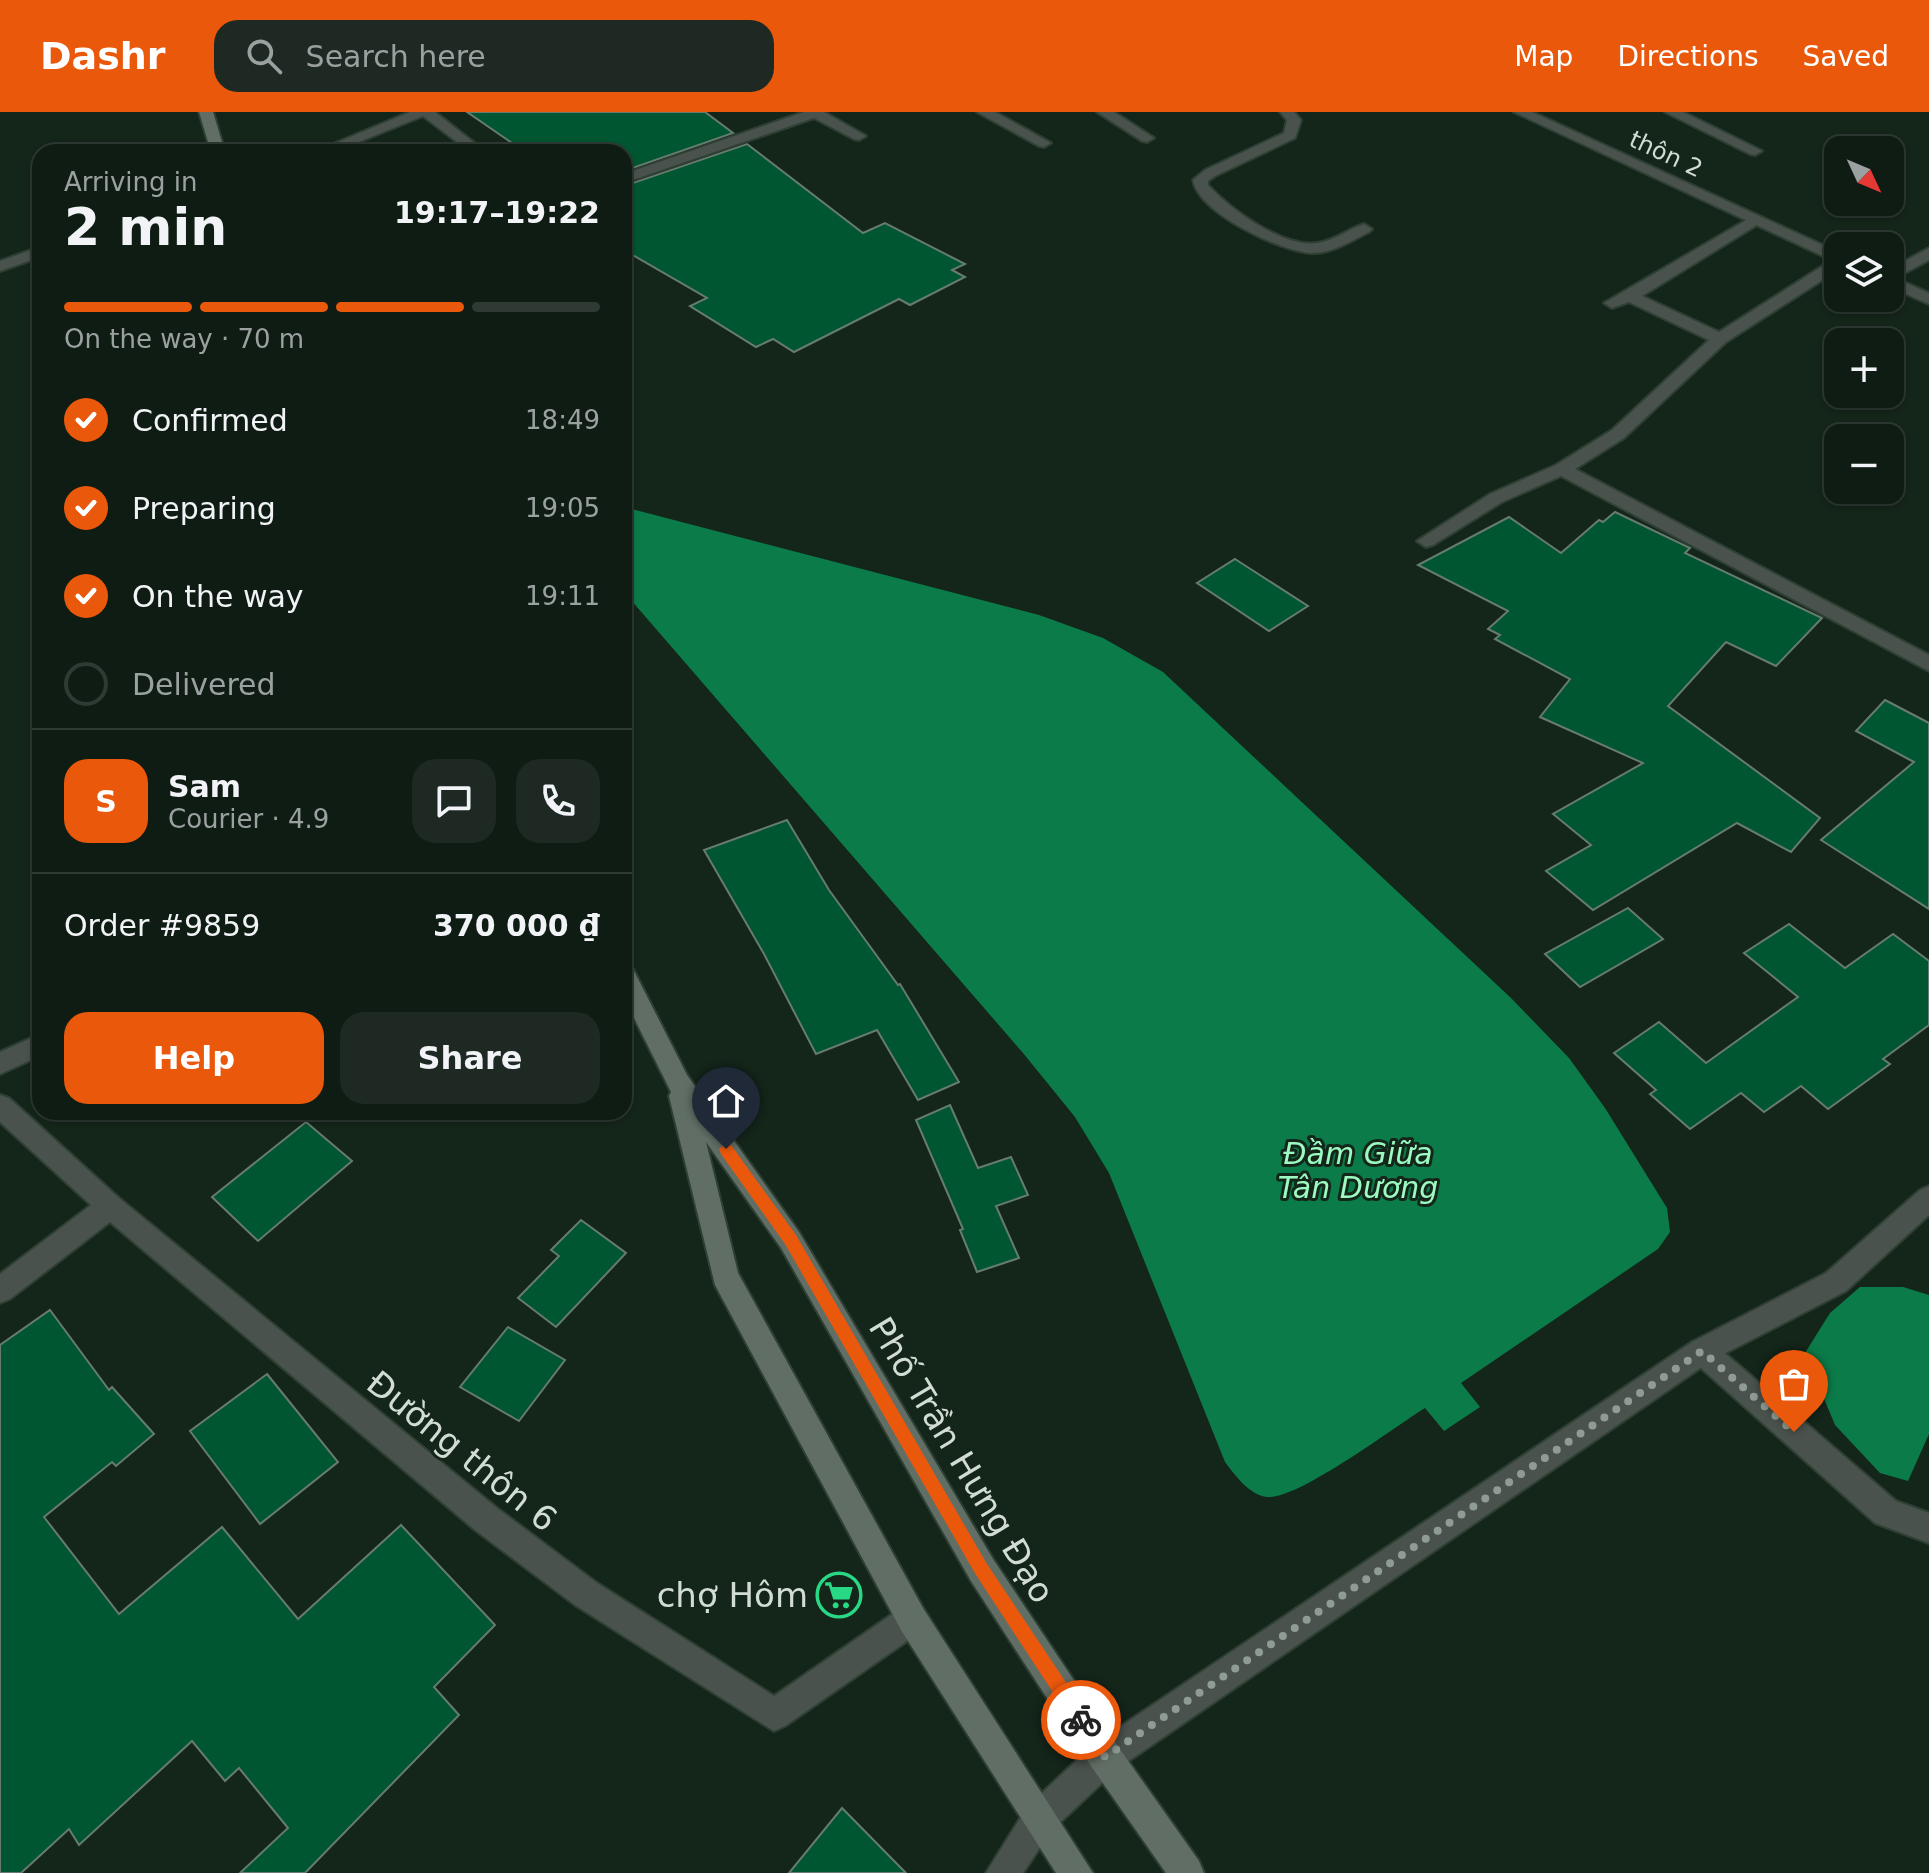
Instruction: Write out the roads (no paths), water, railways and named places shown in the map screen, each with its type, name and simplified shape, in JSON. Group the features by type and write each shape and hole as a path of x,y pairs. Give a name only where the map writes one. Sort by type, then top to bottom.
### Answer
{"street":[{"path":"206,112 216,144"},
{"path":"342,144 424,112 468,144"},
{"path":"632,176 815,112 859,136"},
{"path":"984,112 1044,143"},
{"path":"1104,112 1147,138"},
{"path":"1287,112 1294,120 1290,135 1210,173 1200,180 1201,186 1236,217 1299,246 1312,249 1325,246 1364,229"},
{"name":"thôn 2","path":"1521,112 1824,253"},
{"path":"1672,112 1755,151"},
{"path":"1612,303 1630,296 1755,220"},
{"path":"1904,269 1929,253"},
{"path":"0,266 32,255"},
{"path":"1426,541 1496,498 1562,469 1618,434 1720,339 1824,269"},
{"path":"1904,286 1929,299"},
{"path":"1630,296 1720,339"},
{"path":"1562,469 1929,664"},
{"name":"Phố Trần Hưng Đạo","path":"632,990 678,1082 790,1240 982,1570 1105,1757 1187,1873"},
{"path":"0,1064 32,1048"},
{"name":"Phố Trần Hưng Đạo","path":"678,1082 725,1276 912,1619 1076,1873"},
{"name":"Đường thôn 6","path":"0,1106 110,1206 486,1519 586,1594 774,1715 912,1619"},
{"path":"1003,1873 1039,1819 1105,1757 1702,1351 1836,1282 1929,1198"},
{"path":"0,1290 110,1206"},
{"path":"1702,1351 1886,1512 1929,1528"}],"water":[{"name":"Đầm Giữa Tân Dương","path":"632,509 1039,615 1103,638 1163,672 1511,998 1569,1058 1605,1108 1667,1208 1670,1232 1658,1249 1461,1383 1480,1407 1444,1431 1425,1408 1322,1475 1281,1495 1267,1497 1254,1493 1243,1484 1225,1462 1109,1173 1075,1117 632,601"},
{"path":"1860,1287 1903,1287 1929,1295 1929,1434 1908,1481 1880,1473 1835,1425 1805,1353 1830,1313"}],"place":[{"name":"chợ Hôm","path":"839,1595"}]}
